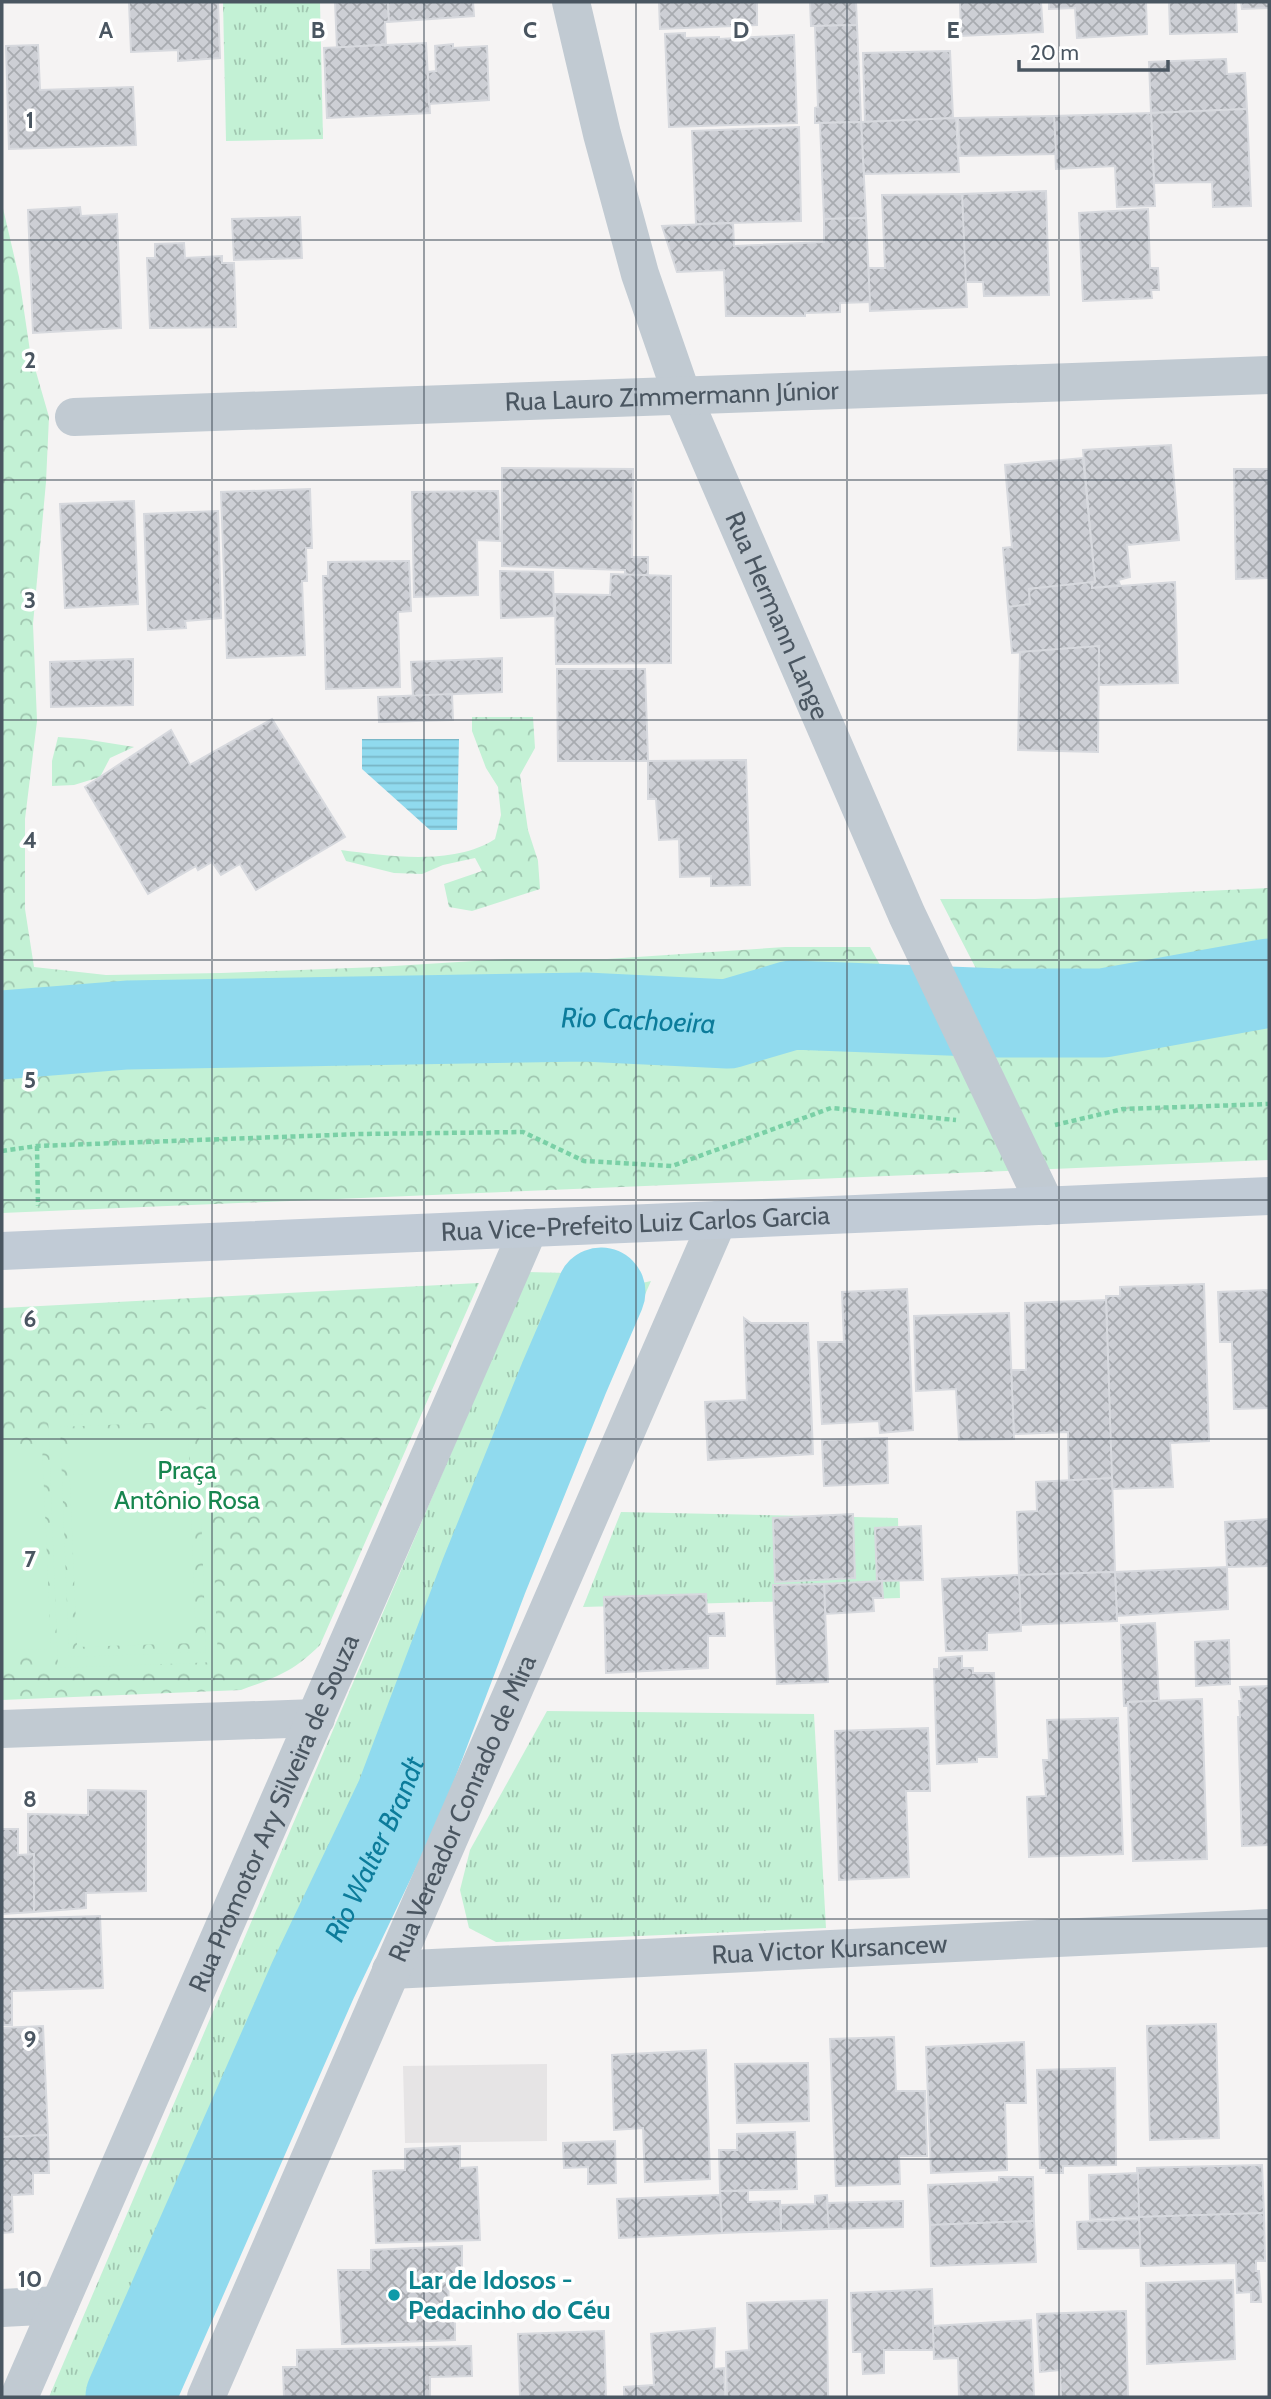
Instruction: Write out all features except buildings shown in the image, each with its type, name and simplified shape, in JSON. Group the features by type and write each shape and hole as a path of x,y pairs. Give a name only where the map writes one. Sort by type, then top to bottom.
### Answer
{"main road":[{"name":"Rua Vice-Prefeito Luiz Carlos Garcia","path":"2,1251 1269,1196"}],"street":[{"name":"Rua Hermann Lange","path":"571,2 602,134 640,274 682,395 908,915 1046,1206"},
{"name":"Rua Lauro Zimmermann Júnior","path":"74,416 1269,375"},
{"name":"Rua Vereador Conrado de Mira","path":"206,2397 718,1220"},
{"name":"Rua Promotor Ary Silveira de Souza","path":"19,2397 529,1228"},
{"path":"2,1729 316,1718"},
{"name":"Rua Victor Kursancew","path":"391,1970 1269,1928"},
{"path":"2,2308 59,2305"}],"path":[{"path":"2,1151 37,1146 360,1134 523,1132 584,1161 672,1166 831,1108 1039,1129 1123,1109 1269,1104"},
{"path":"37,1146 39,1249"}],"shaded area":[{"path":"547,2064 547,2141 405,2143 403,2066"}],"green space":[{"path":"223,2 320,2 323,139 226,141"},
{"path":"2,204 19,277 30,351 49,417 33,624 37,721 25,819 25,909 34,967 106,975 221,973 506,959 607,959 785,947 870,947 905,1010 999,1013 940,899 1035,899 1269,888 1269,1160 2,1213"},
{"path":"472,717 533,717 535,748 520,775 528,830 538,861 540,889 472,911 449,907 444,884 482,871 475,858 443,865 422,874 394,873 346,861 341,850 379,855 440,856 460,853 495,839 501,815 498,787 486,768 472,731"},
{"path":"58,737 134,747 110,758 100,777 74,785 52,786 52,761"},
{"path":"528,1272 567,1273 601,1292 651,1281 157,2397 49,2397"},
{"name":"Praça Antônio Rosa","path":"479,1283 320,1645 301,1662 284,1673 241,1690 2,1700 2,1308"},
{"path":"208,1409 218,1662 58,1668 48,1416","holes":["198,1421 206,1652 69,1657 60,1427"]},
{"path":"188,1430 196,1643 77,1647 68,1435"},
{"path":"42,1444 51,1649 2,1650 2,1445"},
{"path":"621,1512 898,1518 900,1598 583,1607"},
{"path":"547,1711 814,1714 826,1928 496,1942 469,1928 460,1890 470,1850"}],"water":[{"path":"362,739 459,739 457,830 430,830 362,769"}],"waterway":[{"name":"Rio Cachoeira","path":"2,1035 127,1025 585,1017 728,1024 792,1005 1000,1013 1103,1013 1269,983"},
{"name":"Rio Walter Brandt","path":"130,2397 313,1980 400,1798 484,1576 601,1292"}],"place":[{"name":"Lar de Idosos - Pedacinho do Céu","path":"394,2295"}]}
